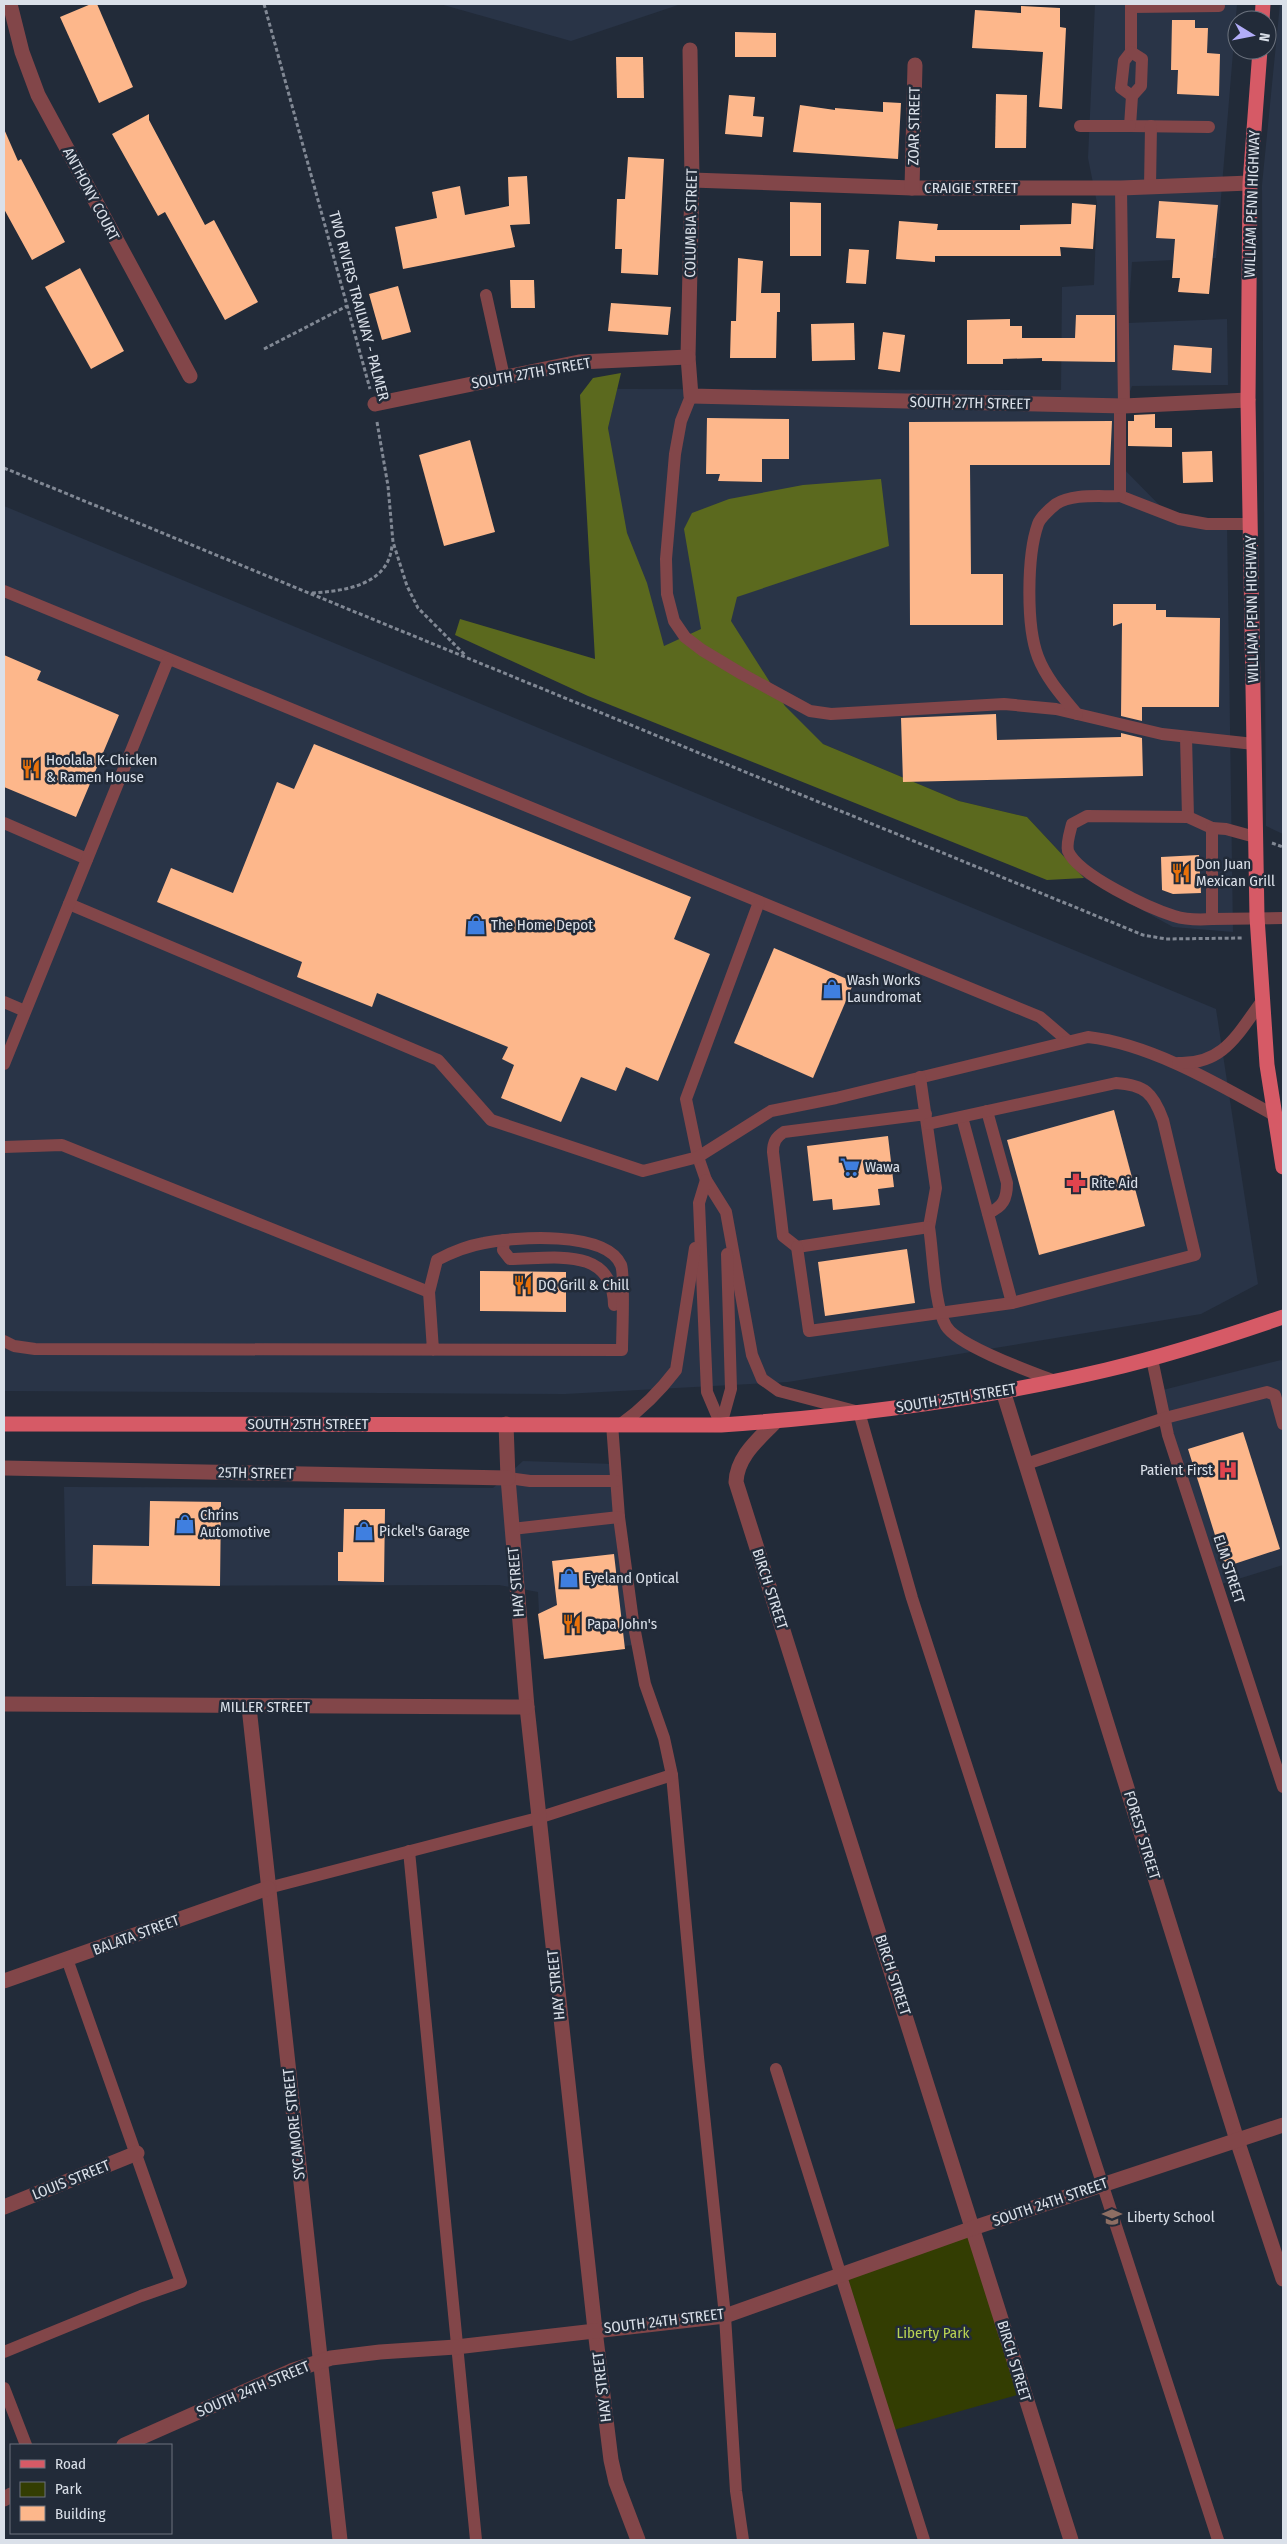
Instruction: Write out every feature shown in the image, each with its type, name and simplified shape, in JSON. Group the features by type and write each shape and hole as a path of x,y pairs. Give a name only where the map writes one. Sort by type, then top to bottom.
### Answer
{"main road":[{"name":"WILLIAM PENN HIGHWAY","path":"1259,60 1250,183 1248,400 1255,836 1262,1001 1274,1114 1283,1166"},
{"name":"SOUTH 25TH STREET","path":"4,1424 720,1425 776,1421 859,1412 1003,1391 1055,1381 1152,1359 1283,1317"}],"street":[{"name":"ANTHONY COURT","path":"10,4 22,52 38,95 190,376"},
{"name":"COLUMBIA STREET","path":"690,50 692,180 688,357 691,396"},
{"name":"ZOAR STREET","path":"912,188 915,65"},
{"name":"CRAIGIE STREET","path":"692,180 912,188 1121,188 1250,183"},
{"name":"SOUTH 27TH STREET","path":"374,404 579,362 688,357"},
{"name":"SOUTH 27TH STREET","path":"691,396 1122,406 1248,400"},
{"name":"FOREST STREET","path":"1003,1391 1283,2279"},
{"name":"BIRCH STREET","path":"776,1421 741,1459 736,1471 736,1482 1071,2540"},
{"name":"HAY STREET","path":"506,1424 508,1478 526,1707 595,2330 611,2460 616,2482 638,2540"},
{"name":"25TH STREET","path":"4,1468 508,1478"},
{"name":"MILLER STREET","path":"4,1704 249,1707 526,1707"},
{"name":"SYCAMORE STREET","path":"249,1707 340,2540"},
{"name":"BALATA STREET","path":"4,1981 268,1888"},
{"name":"SOUTH 24TH STREET","path":"126,2444 291,2371 321,2361 380,2352 456,2348 725,2316 973,2228 1283,2125"},
{"name":"LOUIS STREET","path":"4,2207 137,2153"}],"lane":[{"path":"1132,96 1121,88 1124,61 1131,52 1131,5 1219,6"},
{"path":"1130,126 1132,96 1141,86 1142,59 1131,52"},
{"path":"1080,126 1209,127"},
{"path":"1150,126 1150,187"},
{"path":"1120,496 1122,406 1121,188"},
{"path":"486,295 504,377"},
{"path":"691,396 681,421 674,454 666,559 667,594 674,621 686,637 702,650 810,711 831,714 1004,704 1077,714 1186,737 1254,744"},
{"path":"1077,714 1056,690 1038,656 1029,612 1031,561 1039,522 1056,504 1078,498 1120,496 1179,519 1207,524 1250,524"},
{"path":"4,591 1040,1017 1068,1041"},
{"path":"4,1064 168,660"},
{"path":"1186,737 1188,818"},
{"path":"1255,836 1226,829 1212,828 1188,818 1087,816 1072,824 1067,849 1077,865 1100,881 1174,916 1194,920 1283,918"},
{"path":"4,823 87,859"},
{"path":"1212,828 1212,920"},
{"path":"759,902 686,1099 698,1157 706,1180 726,1212 752,1355 762,1379 780,1391 859,1412 915,1607 1218,2540"},
{"path":"69,904 438,1060 491,1120 643,1171 698,1157 771,1111 836,1098 1088,1037 1107,1039 1173,1063 1274,1114"},
{"path":"1173,1063 1199,1062 1215,1057 1232,1041 1262,1001"},
{"path":"4,1002 25,1011"},
{"path":"920,1077 936,1188 930,1227 940,1311 945,1325 955,1336 1000,1359 1055,1381"},
{"path":"1116,1083 1132,1084 1146,1090 1157,1104 1163,1120 1195,1255 1012,1302 809,1331 797,1247 783,1236 772,1152 773,1143 784,1132 927,1119 962,1117 1116,1083"},
{"path":"987,1111 1007,1183 1007,1194 1004,1203 988,1213"},
{"path":"962,1117 1012,1302"},
{"path":"4,1146 62,1146 430,1292"},
{"path":"706,1180 699,1203 699,1213 707,1392 720,1425"},
{"path":"720,1425 731,1389 726,1212"},
{"path":"699,1213 689,1298 676,1370 640,1411 616,1424 616,1481 619,1517 645,1684 664,1738 672,1775 698,2057 725,2316 736,2491 742,2540"},
{"path":"797,1247 930,1227"},
{"path":"433,1350 430,1292 437,1260 463,1248 504,1240 554,1239 597,1246 611,1254 621,1266 618,1350"},
{"path":"504,1240 503,1250 510,1259 573,1259 588,1261 597,1265 610,1281 614,1292 618,1350"},
{"path":"4,1341 14,1346 35,1349 618,1350"},
{"name":"ELM STREET","path":"1152,1359 1164,1418 1283,1787"},
{"path":"1026,1464 1164,1418 1267,1392 1274,1395 1283,1424"},
{"path":"508,1478 530,1481 616,1481"},
{"path":"512,1529 619,1517"},
{"path":"268,1888 538,1818 672,1775"},
{"path":"409,1851 476,2540"},
{"path":"4,2352 141,2296 181,2282 67,1959"},
{"path":"776,2069 924,2540"},
{"path":"4,2388 26,2444"}],"path":[{"name":"TWO RIVERS TRAILWAY - PALMER","path":"264,4 374,404 388,486 392,537 390,560 378,576 367,582 343,590 311,594"},
{"path":"264,349 347,306"},
{"path":"4,468 467,656 1143,935 1166,939 1258,938"},
{"name":"TWO RIVERS TRAILWAY - PALMER","path":"392,537 407,586 418,608 467,656"}],"shaded area":[{"path":"440,4 681,4 571,41"},
{"path":"1095,4 1237,4 1237,10 1227,10 1227,60 1232,60 1216,258 1132,262 1128,323 1227,319 1228,385 1132,386 1119,422 1120,465 1168,514 1227,523 1233,932 1173,927 1084,878 1027,817 959,801 823,744 637,672 608,428 617,389 1061,390 1062,287 1094,285 1097,203 1088,158"},
{"path":"1280,4 1283,4 1283,834 1266,826 1262,185 1274,60 1277,60"},
{"path":"4,506 1216,1009 1258,1284 1201,1314 788,1382 565,1394 4,1391"},
{"path":"1283,1361 1283,1565 1212,1587 1155,1392"},
{"path":"523,1461 614,1464 634,1645 541,1655 538,1592 499,1585 66,1586 64,1487 493,1488"}],"green space":[{"path":"621,373 608,428 627,533 647,583 664,646 701,629 684,529 692,513 729,499 803,485 881,479 889,546 737,597 731,621 785,706 823,744 959,801 1027,817 1084,878 1047,880 588,696 455,635 460,619 595,659 580,395 593,378"},
{"name":"Liberty Park","path":"973,2228 1024,2393 890,2431 841,2274"}],"building":[{"path":"91,4 97,4 133,87 99,103 60,17"},
{"path":"1021,6 1060,8 1060,27 1066,28 1062,109 1039,107 1043,52 972,48 975,10 1021,13"},
{"path":"1172,20 1195,20 1195,28 1208,28 1207,53 1220,54 1219,96 1177,94 1178,70 1171,70"},
{"path":"735,32 776,33 776,57 735,57"},
{"path":"616,57 643,57 644,98 617,98"},
{"path":"996,94 1027,95 1026,148 995,148"},
{"path":"729,95 755,97 753,116 764,117 762,137 725,134"},
{"path":"883,102 901,103 898,159 793,152 800,105 835,110 835,108 883,112"},
{"path":"149,114 149,120 205,225 214,220 258,302 225,320 165,212 158,216 112,134"},
{"path":"4,129 18,161 21,159 65,242 32,260 4,209"},
{"path":"628,157 664,159 658,275 621,273 622,249 615,249 617,199 625,199"},
{"path":"527,176 530,224 510,225 515,247 403,269 395,227 437,218 432,192 460,186 465,215 509,206 508,177"},
{"path":"1159,201 1218,205 1209,294 1178,292 1180,278 1172,278 1175,239 1156,238"},
{"path":"790,202 821,203 821,256 790,256"},
{"path":"1072,203 1096,205 1093,249 1060,247 1061,256 935,256 935,262 896,259 899,221 938,224 937,230 1020,230 1020,225 1071,224"},
{"path":"849,249 869,250 866,284 846,283"},
{"path":"738,258 763,261 761,293 780,293 780,312 777,312 776,358 730,358 731,321 736,321"},
{"path":"80,268 124,351 91,369 45,287"},
{"path":"510,280 534,280 535,308 511,308"},
{"path":"398,286 411,332 382,340 369,294"},
{"path":"611,303 671,307 668,335 608,331"},
{"path":"1076,315 1115,315 1115,362 1042,361 1042,358 1003,359 1003,364 967,364 967,320 1010,319 1010,326 1022,326 1022,338 1075,338"},
{"path":"854,323 855,360 812,361 811,324"},
{"path":"883,332 905,335 900,372 878,369"},
{"path":"1174,345 1212,348 1211,373 1172,370"},
{"path":"1155,414 1155,428 1172,428 1172,447 1128,446 1128,421 1134,421 1134,415"},
{"path":"707,418 789,419 789,459 762,459 762,482 718,481 720,474 706,474"},
{"path":"1112,421 1110,465 970,465 971,574 1003,574 1003,625 910,625 909,422"},
{"path":"470,440 495,532 444,546 419,455"},
{"path":"1212,451 1213,482 1183,483 1182,452"},
{"path":"1113,604 1156,604 1156,610 1166,610 1166,617 1220,618 1219,707 1142,707 1142,721 1121,716 1122,623 1113,626"},
{"path":"4,655 41,671 37,680 119,715 76,817 4,787"},
{"path":"996,714 997,740 1121,737 1121,733 1142,738 1143,776 903,782 901,718"},
{"name":"The Home Depot","path":"314,744 691,897 674,939 710,954 658,1081 626,1067 616,1091 581,1077 561,1122 501,1098 514,1065 502,1059 508,1047 377,993 372,1007 297,977 302,962 157,902 171,868 233,893 277,782 294,789"},
{"name":"Don Juan Mexican Grill","path":"1199,855 1201,893 1173,894 1162,890 1161,857"},
{"path":"774,948 854,982 813,1078 734,1043"},
{"name":"Rite Aid","path":"1114,1110 1145,1226 1039,1255 1007,1140"},
{"name":"Wawa","path":"888,1136 894,1187 878,1189 880,1205 833,1210 832,1199 813,1201 807,1146"},
{"path":"907,1249 915,1303 825,1316 818,1262"},
{"name":"DQ Grill & Chill","path":"480,1271 566,1272 566,1312 480,1311"},
{"path":"1243,1432 1280,1549 1225,1567 1188,1449"},
{"name":"Chrins Automotive","path":"150,1501 221,1502 220,1586 92,1584 93,1545 149,1546"},
{"name":"Pickel's Garage","path":"344,1509 385,1509 384,1582 338,1581 338,1552 343,1552"},
{"path":"614,1554 625,1649 544,1659 538,1614 557,1605 552,1561"}],"place":[{"name":"Hoolala K-Chicken & Ramen House","path":"31,769"},
{"name":"Don Juan Mexican Grill","path":"1181,873"},
{"name":"The Home Depot","path":"476,925"},
{"name":"Wash Works Laundromat","path":"832,989"},
{"name":"Wawa","path":"850,1167"},
{"name":"Rite Aid","path":"1076,1183"},
{"name":"DQ Grill & Chill","path":"523,1285"},
{"name":"Patient First","path":"1228,1470"},
{"name":"Chrins Automotive","path":"185,1524"},
{"name":"Pickel's Garage","path":"364,1531"},
{"name":"Eyeland Optical","path":"569,1578"},
{"name":"Papa John's","path":"572,1624"},
{"name":"Liberty School","path":"1112,2217"}]}
